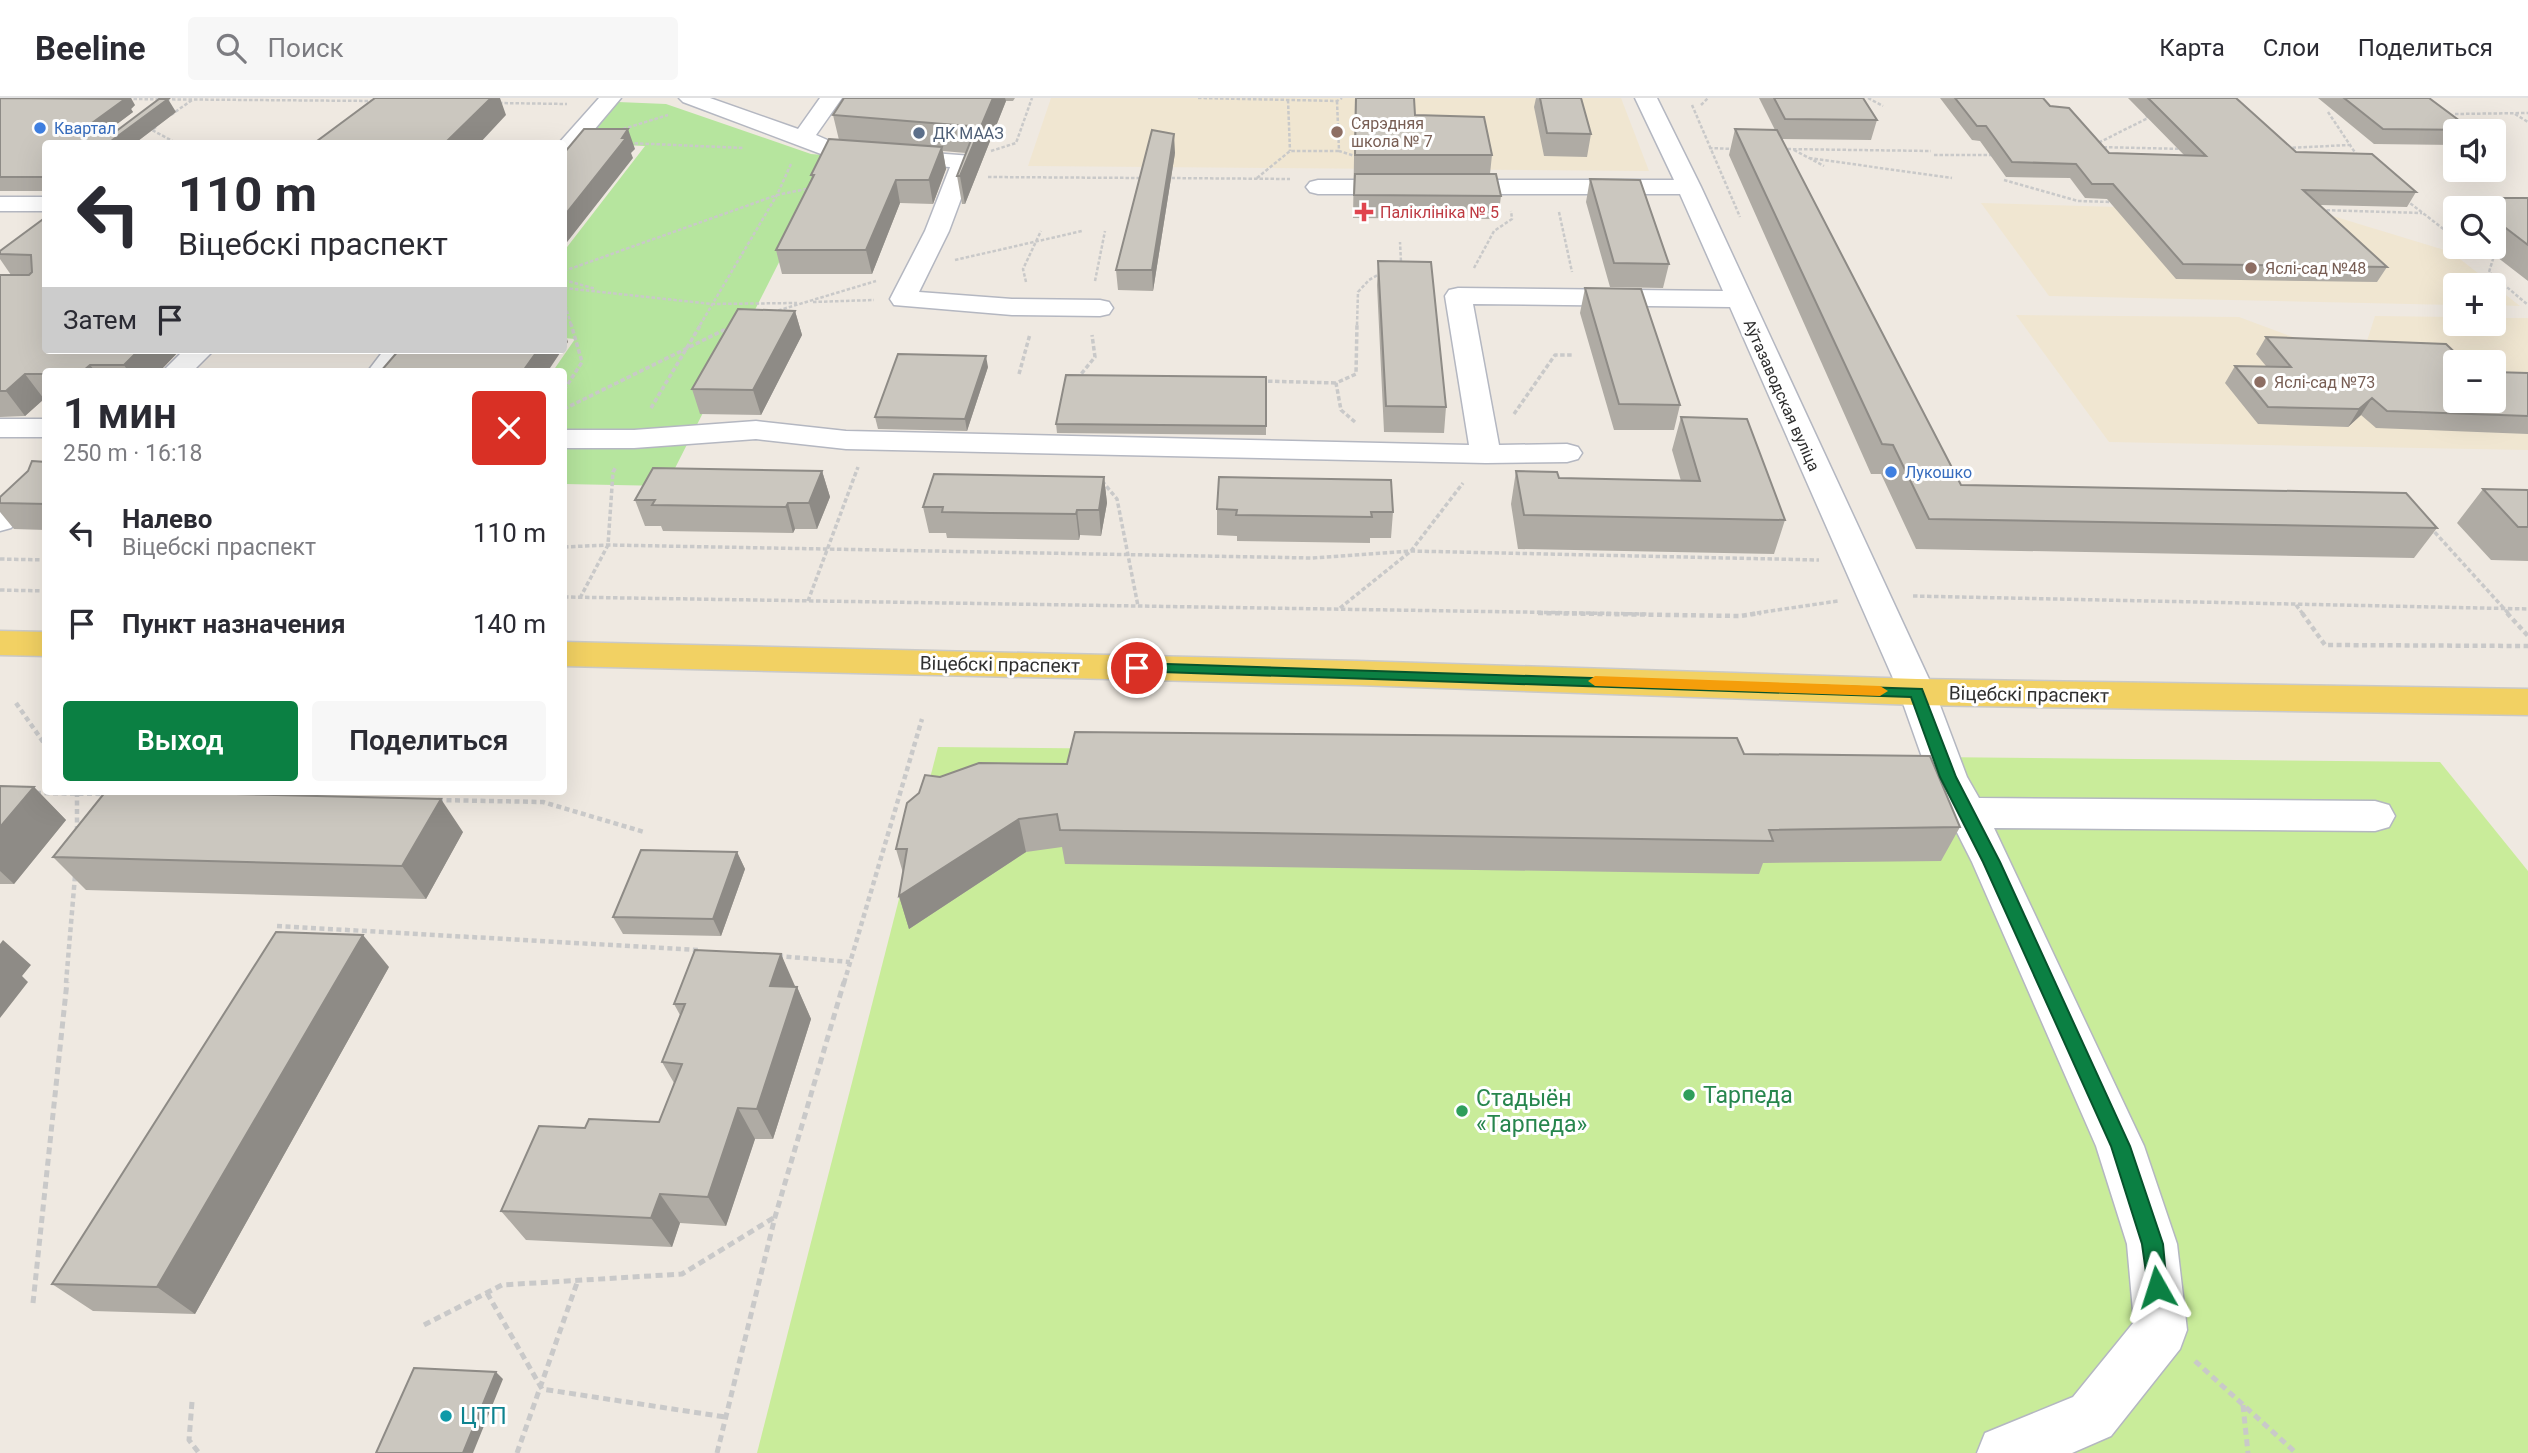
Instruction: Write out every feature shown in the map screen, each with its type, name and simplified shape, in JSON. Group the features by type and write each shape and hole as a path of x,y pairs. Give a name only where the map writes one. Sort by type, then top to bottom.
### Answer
{"main road":[{"path":"0,643 42,644"},
{"name":"Віцебскі праспект","path":"567,654 1357,673 1917,692 2528,702"}],"street":[{"path":"803,138 831,98"},
{"name":"Аўтазаводская вуліца","path":"1646,98 1689,187 1917,692 1948,777 1992,862 2120,1146 2152,1244 2161,1330"},
{"path":"569,146 606,101"},
{"path":"698,101 803,138 837,153 960,169 937,231 903,299 1012,307 1100,308"},
{"path":"1318,187 1689,187"},
{"path":"0,204 42,204"},
{"path":"1486,454 1458,296 1739,299"},
{"path":"180,368 196,354"},
{"path":"384,368 396,354"},
{"path":"0,428 42,428"},
{"path":"567,439 634,439 756,430 846,440 1486,454 1567,453"},
{"path":"0,520 42,482"},
{"path":"1966,813 2375,816"},
{"path":"2005,1453 2092,1417 2161,1330"}],"path":[{"path":"960,169 1016,143 1032,98"},
{"path":"1198,98 1337,101 1342,98"},
{"path":"1701,105 1708,98"},
{"path":"1868,98 1883,106"},
{"path":"116,99 384,102"},
{"path":"143,136 193,99"},
{"path":"1289,100 1290,150"},
{"path":"494,103 606,101"},
{"path":"569,146 698,101"},
{"path":"1337,101 1339,151"},
{"path":"2143,109 2148,117 2091,147 2188,149"},
{"path":"2328,112 2361,162"},
{"path":"2514,113 2528,122"},
{"path":"2455,114 2528,113"},
{"path":"152,130 171,140"},
{"path":"580,598 608,545 613,472 777,195 803,138"},
{"path":"2283,148 2349,145"},
{"path":"569,146 743,148"},
{"path":"1670,148 1737,149"},
{"path":"1779,149 1931,151"},
{"path":"1793,149 1824,166"},
{"path":"2138,149 2149,154"},
{"path":"1256,178 1290,150 1339,151 1375,162 1397,180 1397,187"},
{"path":"1934,155 1997,155"},
{"path":"1809,158 1952,178"},
{"path":"960,169 1147,178"},
{"path":"1160,178 1294,179"},
{"path":"2004,180 2078,201 2116,202"},
{"path":"567,270 777,195 822,186"},
{"path":"1458,296 1494,231 1512,219 1507,187"},
{"path":"1553,187 1577,297"},
{"path":"2401,196 2443,229"},
{"path":"2359,202 2367,211"},
{"path":"2335,205 2343,211"},
{"path":"2315,210 2422,213"},
{"path":"766,314 916,269 1082,231"},
{"path":"1257,380 1336,383 1356,373 1358,292 1369,280 1401,262 1400,242"},
{"path":"2493,259 2489,272 2528,305"},
{"path":"567,281 611,293"},
{"path":"567,288 712,304 903,299"},
{"path":"567,310 582,362 567,385"},
{"path":"567,408 741,321"},
{"path":"1340,609 1411,551 1486,454 1555,355 1572,355"},
{"path":"1336,383 1340,410 1353,418 1369,451"},
{"path":"808,601 869,439"},
{"path":"1073,444 1116,499 1138,606"},
{"path":"2422,519 2528,636"},
{"path":"567,547 828,548 1312,558 1411,551 1857,561"},
{"path":"0,559 42,560"},
{"path":"0,590 42,591"},
{"path":"567,597 1740,615 1873,596 2528,608"},
{"path":"2295,604 2325,645 2528,646"},
{"path":"16,703 42,740"},
{"path":"716,1453 775,1217 922,719"},
{"path":"26,792 42,792"},
{"path":"76,844 77,795"},
{"path":"432,800 542,802 644,832"},
{"path":"33,1303 73,921 75,870"},
{"path":"277,926 702,951"},
{"path":"769,956 850,962"},
{"path":"424,1325 502,1285 682,1274 775,1217"},
{"path":"517,1453 542,1389 578,1280"},
{"path":"487,1293 542,1389"},
{"path":"2161,1330 2296,1453"},
{"path":"542,1389 725,1417"},
{"path":"192,1402 190,1440 199,1453"},
{"path":"2244,1405 2248,1453"}],"shaded area":[{"name":"Сярэдняя школа № 7","path":"1051,98 1621,98 1649,171 1028,166"},
{"name":"Яслі-сад №48","path":"1981,203 2323,213 2443,250 2443,259 2460,259 2478,273 2443,273 2443,305 2049,296"},
{"path":"2506,295 2520,306 2506,305"},
{"name":"Яслі-сад №73","path":"2016,315 2239,317 2314,345 2366,344 2375,316 2443,317 2443,336 2506,336 2506,318 2528,318 2528,450 2109,442"}],"green space":[{"path":"618,102 666,104 811,154 921,163 815,191 666,486 567,484 567,368 555,368 575,339 567,338 567,247 645,146 583,143"},
{"name":"Тарпеда","path":"938,747 2440,762 2528,871 2528,1453 757,1453"}],"building":[{"name":"Квартал","path":"0,98 125,99 85,128 87,133 115,132 159,99 168,99 112,140 42,140 42,177 0,177"},
{"path":"375,98 491,98 448,140 318,140"},
{"path":"844,98 993,98 960,176 957,176 973,135 968,126 833,115"},
{"path":"1356,98 1414,98 1415,115 1484,117 1492,155 1355,155"},
{"path":"1540,98 1581,98 1591,134 1547,133"},
{"path":"1774,98 1863,98 1877,120 1785,119"},
{"path":"1955,98 2043,98 2050,106 2069,108 2109,153 2206,156 2148,98 2236,98 2296,152 2372,154 2416,192 2303,190 2387,267 2183,264 2113,184 2092,184 2076,164 2012,162 1986,126 1977,126"},
{"path":"2344,98 2429,98 2457,119 2443,119 2443,130 2383,129"},
{"path":"584,129 628,129 622,138 626,138 567,212 567,149"},
{"path":"1735,129 1777,130 1961,485 2406,493 2437,528 1929,519 1893,445 1882,444"},
{"path":"1152,130 1174,134 1152,270 1116,270"},
{"path":"829,139 942,147 929,180 896,180 866,250 776,250 814,175 811,175"},
{"path":"1355,174 1496,174 1501,196 1354,195"},
{"path":"1590,179 1640,180 1669,264 1614,263"},
{"path":"2506,198 2528,198 2528,245 2506,228"},
{"path":"42,220 42,354 135,354 124,365 42,368 42,374 25,374 6,391 0,391 0,275 29,275 32,272 31,255 0,254 0,251"},
{"path":"1378,261 1431,262 1446,407 1386,406"},
{"path":"1585,288 1641,289 1680,405 1619,404"},
{"path":"738,309 795,311 753,390 692,389"},
{"path":"2266,337 2446,344 2452,350 2443,350 2443,413 2387,411 2372,398 2359,409 2268,407 2235,366 2291,367"},
{"path":"396,354 535,354 525,368 384,368"},
{"path":"898,354 986,356 965,419 875,417"},
{"path":"2506,372 2528,373 2528,416 2443,413 2506,413"},
{"path":"1066,375 1266,377 1266,426 1056,424"},
{"path":"1681,417 1747,419 1785,520 1524,515 1516,471 1557,472 1559,478 1700,481"},
{"path":"32,461 42,462 42,504 0,503 0,497 28,471"},
{"path":"653,468 822,471 809,503 788,503 786,507 652,505 655,500 635,500"},
{"path":"934,474 1104,477 1099,510 1077,510 1076,514 990,513 942,512 943,507 923,507"},
{"path":"1219,477 1391,480 1393,512 1371,512 1372,517 1236,515 1237,510 1217,509"},
{"path":"2483,489 2528,490 2528,527 2518,527"},
{"path":"1075,732 1737,738 1744,754 1930,756 1960,827 1769,830 1773,841 1060,830 1057,814 1019,819 899,896 907,849 896,849 907,803 919,793 925,775 940,777 979,763 1067,764"},
{"path":"0,786 34,787 0,827"},
{"path":"103,795 441,799 402,866 53,857"},
{"path":"641,850 737,852 713,919 613,917"},
{"path":"276,932 363,935 157,1287 52,1284"},
{"path":"695,950 781,954 770,986 797,987 757,1109 738,1108 708,1197 660,1194 651,1218 501,1211 539,1126 585,1128 589,1119 659,1122 682,1064 662,1062 685,1004 674,1004"},
{"name":"ЦТП","path":"414,1368 496,1372 463,1453 376,1453"}],"slow traffic":[{"path":"1595,681 1880,691"}],"place":[{"name":"Квартал","path":"40,128"},
{"name":"Сярэдняя школа № 7","path":"1337,132"},
{"name":"ДК МААЗ","path":"919,133"},
{"name":"Паліклініка № 5","path":"1364,212"},
{"name":"Яслі-сад №48","path":"2251,268"},
{"name":"Яслі-сад №73","path":"2260,382"},
{"name":"Лукошко","path":"1891,472"},
{"name":"Тарпеда","path":"1689,1095"},
{"name":"Стадыён «Тарпеда»","path":"1462,1111"},
{"name":"ЦТП","path":"446,1416"}],"route":[{"path":"1137,668 1917,692 1948,777 1992,862 2120,1146 2152,1244 2157,1287"}]}
